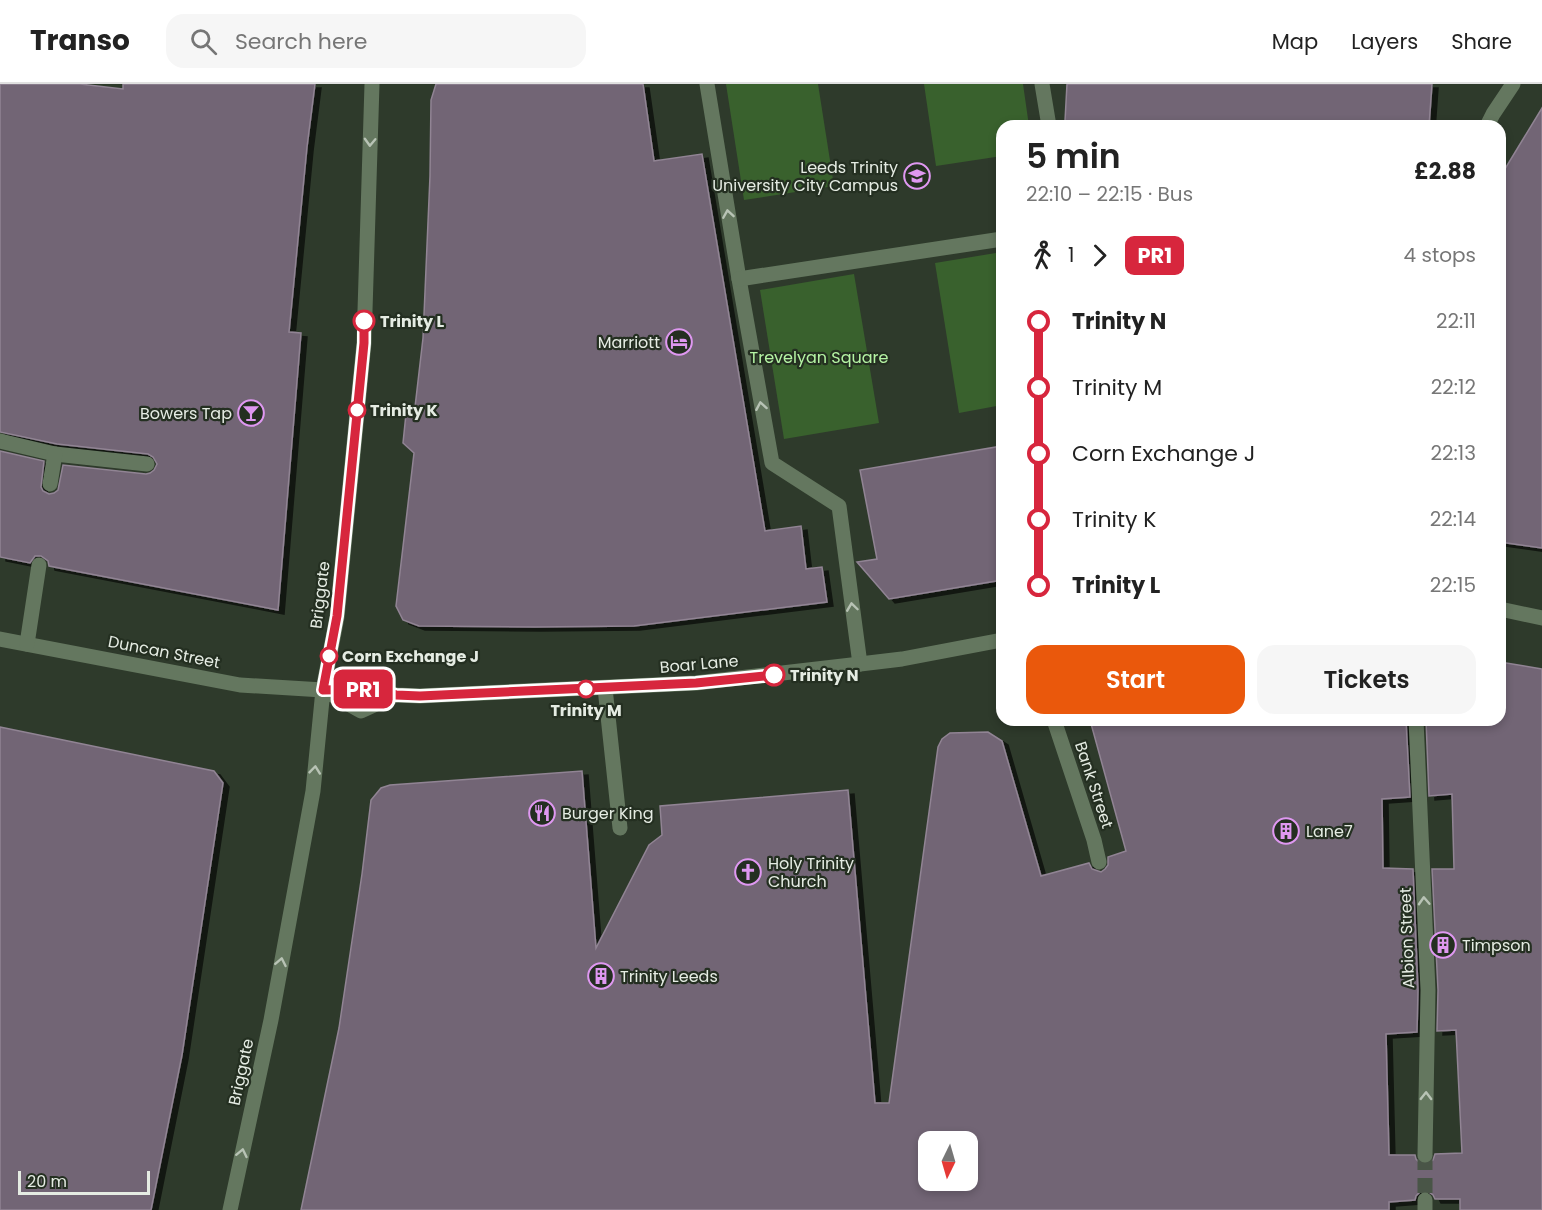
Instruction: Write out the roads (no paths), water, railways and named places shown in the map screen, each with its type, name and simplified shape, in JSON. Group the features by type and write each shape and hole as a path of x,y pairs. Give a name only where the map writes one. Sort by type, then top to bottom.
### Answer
{"street":[{"name":"Briggate","path":"230,1210 270,1020 313,791 323,690 337,616 364,343 372,84"},
{"path":"707,84 772,463 839,506 860,664"},
{"path":"1042,84 1048,120"},
{"path":"1490,120 1513,84"},
{"path":"739,279 891,250 996,240"},
{"path":"0,441 55,454 147,464"},
{"path":"50,484 55,454"},
{"path":"27,644 39,565"},
{"path":"1506,610 1542,618"},
{"name":"Duncan Street","path":"0,639 240,685 323,690"},
{"name":"Boar Lane","path":"323,690 371,689 396,695 420,696 696,683 860,664 996,641"},
{"path":"605,688 620,828"},
{"name":"Boar Lane","path":"323,690 361,711 396,695"},
{"name":"Bank Street","path":"1056,726 1094,840 1099,862"},
{"name":"Albion Street","path":"1416,726 1428,990 1425,1155"}],"tunnel":[{"path":"1425,1155 1425,1200"}],"place":[{"name":"Leeds Trinity University City Campus","path":"917,176"},
{"name":"Trinity L","path":"364,321"},
{"name":"Marriott","path":"679,342"},
{"name":"Trinity K","path":"357,410"},
{"name":"Bowers Tap","path":"251,413"},
{"name":"Corn Exchange J","path":"329,656"},
{"name":"Trinity N","path":"774,675"},
{"name":"Trinity M","path":"586,689"},
{"name":"Burger King","path":"542,813"},
{"name":"Lane7","path":"1286,831"},
{"name":"Holy Trinity Church","path":"748,872"},
{"name":"Timpson","path":"1443,945"},
{"name":"Trinity Leeds","path":"601,976"}],"park label":[{"name":"Trevelyan Square","path":"819,357"}]}
